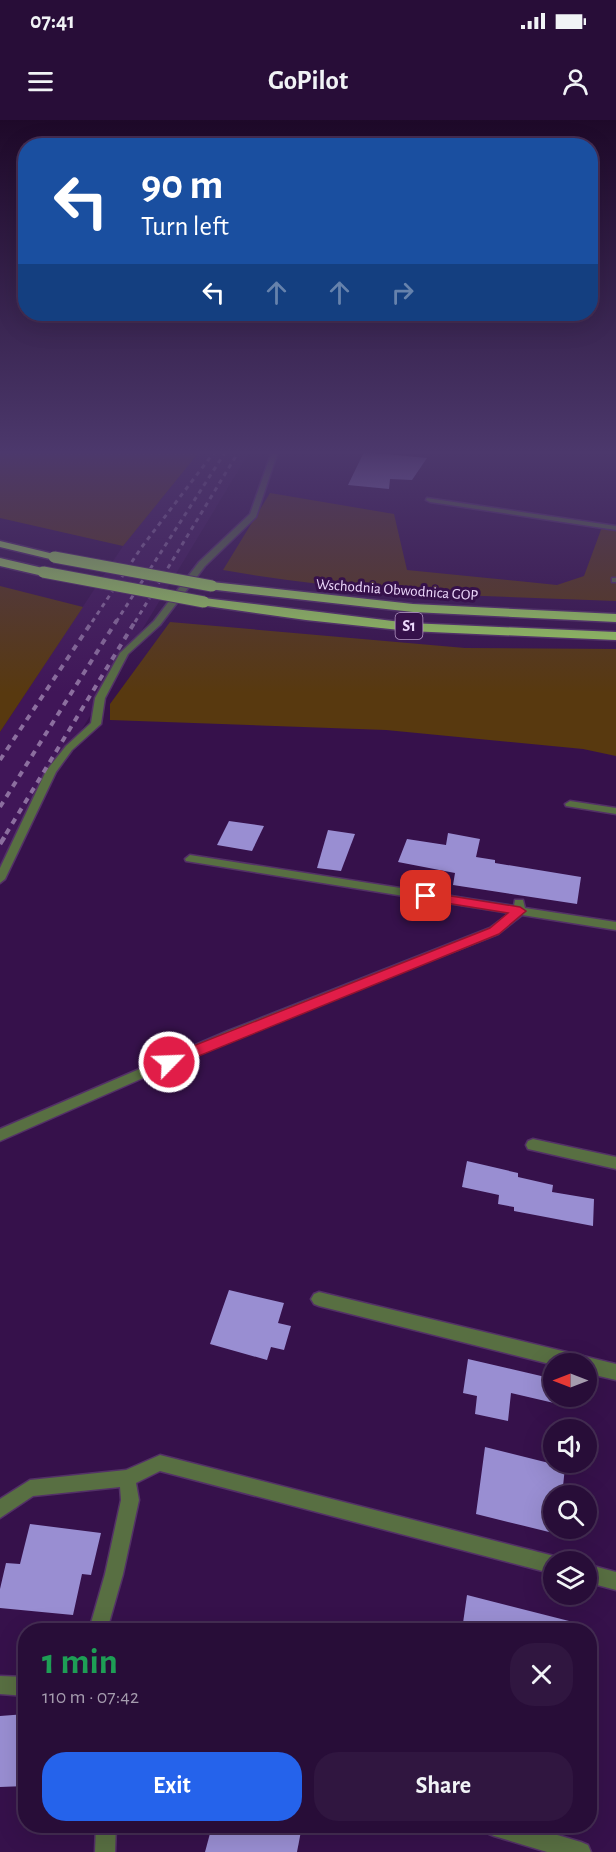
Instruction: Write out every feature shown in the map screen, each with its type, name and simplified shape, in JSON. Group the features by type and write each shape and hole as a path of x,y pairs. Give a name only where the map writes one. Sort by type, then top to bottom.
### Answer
{"highway":[{"name":"Wschodnia Obwodnica GOP","path":"0,544 54,557 212,586 314,601 460,612 616,618"},
{"name":"Wschodnia Obwodnica GOP","path":"0,562 204,602 301,616 446,629 616,636"}],"street":[{"path":"0,879 51,771 69,748 96,724 100,698 124,652 157,622 202,564 235,532"},
{"path":"570,804 616,811"},
{"path":"190,859 520,907 616,926"},
{"path":"0,1135 232,1034 494,931 520,907"},
{"path":"533,1145 616,1163"},
{"path":"319,1299 543,1355"},
{"path":"597,1368 616,1372"},
{"path":"0,1509 30,1488 127,1478 160,1463 543,1562"},
{"path":"100,1623 114,1574 130,1500 127,1478"},
{"path":"597,1576 616,1581"},
{"path":"0,1685 18,1686"},
{"path":"105,1852 106,1833"},
{"path":"517,1833 581,1852"}],"shaded area":[{"path":"61,532 134,532 123,546"},
{"path":"134,532 201,532 52,779 0,871 0,732"},
{"path":"246,532 398,532 407,570 557,585 584,576 600,532 616,532 616,601 369,589 223,570"},
{"path":"0,586 83,607 0,732"},
{"path":"170,622 465,648 616,649 616,756 583,749 386,730 110,720 110,704"}],"building":[{"path":"229,821 264,826 252,851 217,845"},
{"path":"328,830 355,834 341,871 317,868"},
{"path":"448,833 480,839 476,857 495,860 495,863 581,877 577,904 453,885 455,873 398,862 407,839 446,845"},
{"path":"467,1161 518,1173 518,1177 553,1185 552,1192 594,1199 593,1226 514,1211 514,1207 498,1204 499,1195 462,1187"},
{"path":"229,1290 284,1303 278,1323 291,1326 284,1350 271,1347 267,1360 210,1344"},
{"path":"468,1359 543,1376 543,1400 511,1393 508,1421 475,1414 477,1396 463,1393"},
{"path":"485,1447 543,1462 543,1473 564,1473 563,1485 543,1485 543,1531 476,1514"},
{"path":"30,1524 101,1533 91,1575 82,1574 73,1615 0,1608 0,1589 6,1563 20,1564"},
{"path":"467,1595 573,1622 573,1623 463,1623"},
{"path":"18,1715 18,1786 0,1787 0,1716"},
{"path":"210,1833 301,1833 297,1852 205,1852"}],"railway":[{"path":"92,622 153,532"},
{"path":"116,622 174,532"},
{"path":"135,622 190,532"},
{"path":"0,760 93,620"},
{"path":"0,807 117,620"},
{"path":"6,834 136,620"},
{"path":"0,844 7,833"}],"route":[{"path":"169,1062 232,1034 494,931 520,911 426,896"}]}
